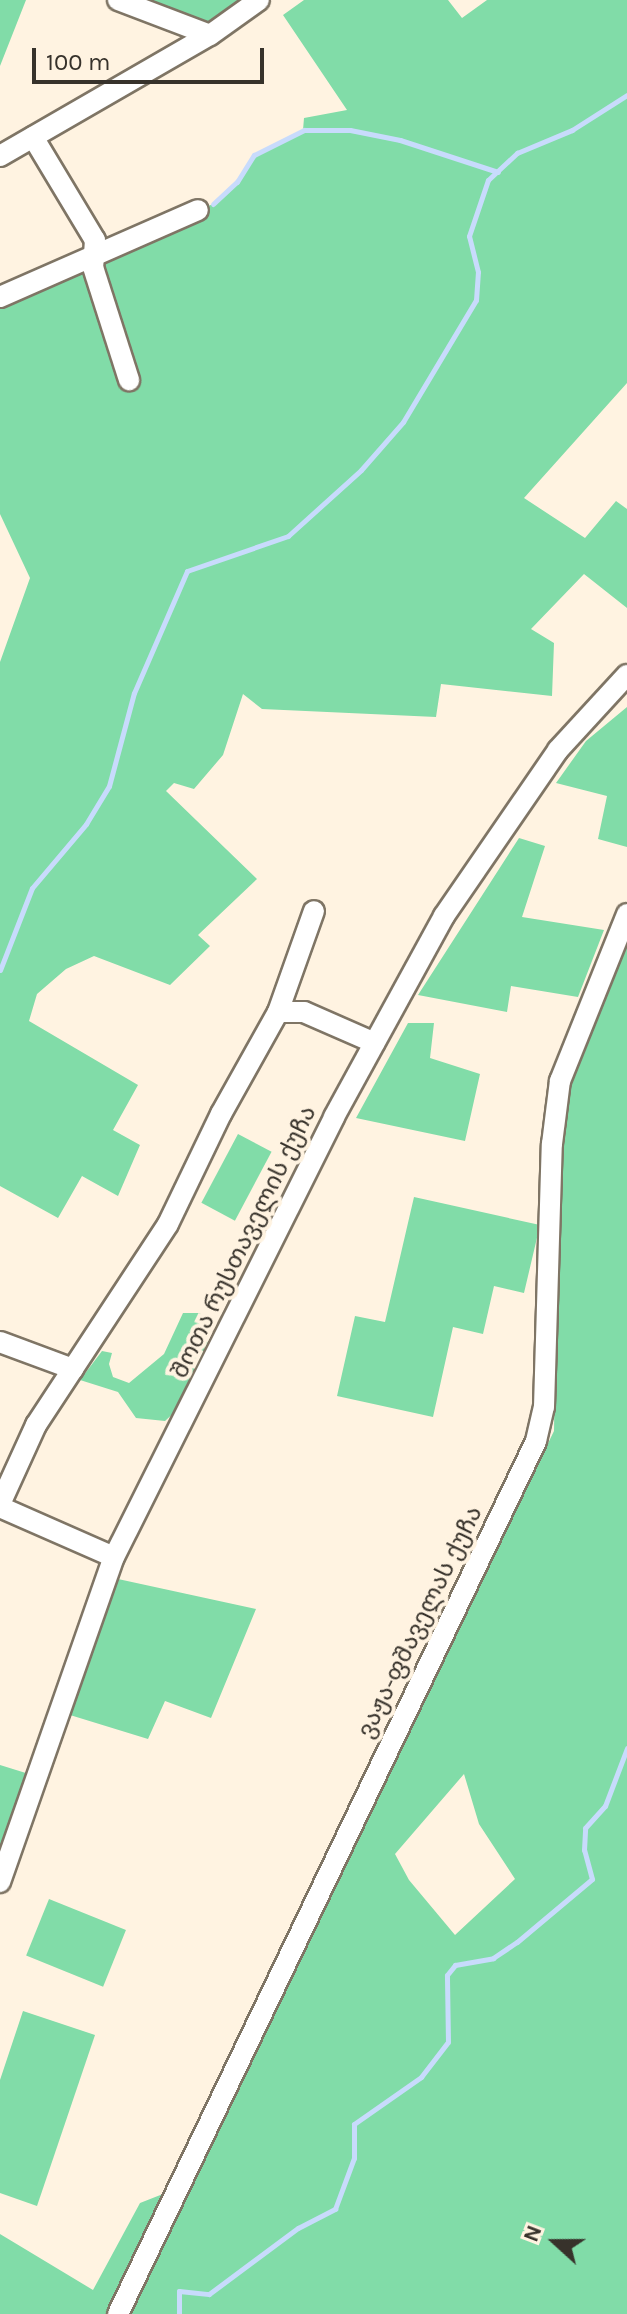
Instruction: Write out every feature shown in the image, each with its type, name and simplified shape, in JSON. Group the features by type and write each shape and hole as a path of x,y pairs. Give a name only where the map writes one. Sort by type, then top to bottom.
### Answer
{"street":[{"path":"118,0 210,35"},
{"path":"0,156 210,35 259,0"},
{"path":"33,137 95,240 93,267 129,380"},
{"path":"0,297 198,210"},
{"name":"შოთა რუსთაველის ქუჩა","path":"0,1882 114,1557 375,1043 444,916 578,724 627,675"},
{"path":"114,1557 0,1506 36,1425 168,1224 221,1114 278,1012 314,911"},
{"name":"ვაჟა-ფშაველას ქუჩა","path":"118,2314 536,1441 544,1407 552,1144 560,1081 627,914"},
{"path":"278,1012 304,1012 375,1043"},
{"path":"0,1342 73,1369"}],"green space":[{"path":"0,0 26,0 0,66"},
{"path":"118,0 259,0 210,35"},
{"path":"304,0 448,0 462,18 487,0 627,0 627,383 524,498 585,538 616,501 627,509 627,608 584,574 531,629 554,643 552,696 441,684 436,717 262,709 243,694 223,755 194,789 174,783 166,791 257,879 198,935 210,946 170,985 94,956 66,969 37,994 29,1021 138,1085 113,1130 140,1145 118,1196 82,1176 58,1218 0,1186 0,662 30,578 0,514 0,297 213,204 237,182 254,155 303,130 304,118 347,110 283,15"},
{"path":"627,707 627,847 598,839 607,796 556,783 586,741"},
{"path":"519,838 545,846 522,917 604,930 578,997 511,986 507,1012 418,995"},
{"path":"627,935 627,2314 125,2314 554,1431 558,1149 574,1063","holes":["464,1774 479,1824 515,1879 455,1935 409,1880 395,1854"]},
{"path":"408,1023 434,1023 430,1058 480,1074 465,1141 356,1118"},
{"path":"238,1134 272,1152 235,1221 201,1203"},
{"path":"414,1197 540,1225 524,1293 494,1286 483,1334 453,1327 433,1417 337,1396 355,1316 385,1322"},
{"path":"183,1313 200,1313 210,1333 203,1366 178,1409 165,1421 136,1418 118,1392 80,1380 102,1351 112,1353 109,1364 113,1377 129,1383 164,1354"},
{"path":"118,1579 256,1609 211,1718 165,1701 148,1739 70,1715"},
{"path":"0,1765 29,1774 0,1861"},
{"path":"49,1899 126,1930 103,1987 26,1956"},
{"path":"23,2011 95,2035 37,2206 0,2193 0,2080"},
{"path":"168,2192 112,2314 0,2314 0,2234 93,2290 140,2203"}],"waterway":[{"path":"0,970 32,888 86,824 109,786 134,693 187,571 288,536 361,470 403,422 476,300 478,272 469,236 488,180 517,153 572,130 627,95"},
{"path":"213,204 237,182 254,155 304,130 350,130 400,140 498,172"},
{"path":"179,2314 179,2291 209,2294 298,2228 335,2209 354,2158 354,2124 421,2077 448,2042 447,1975 455,1965 493,1958 517,1942 592,1879 584,1850 585,1828 605,1806 627,1748"}]}
